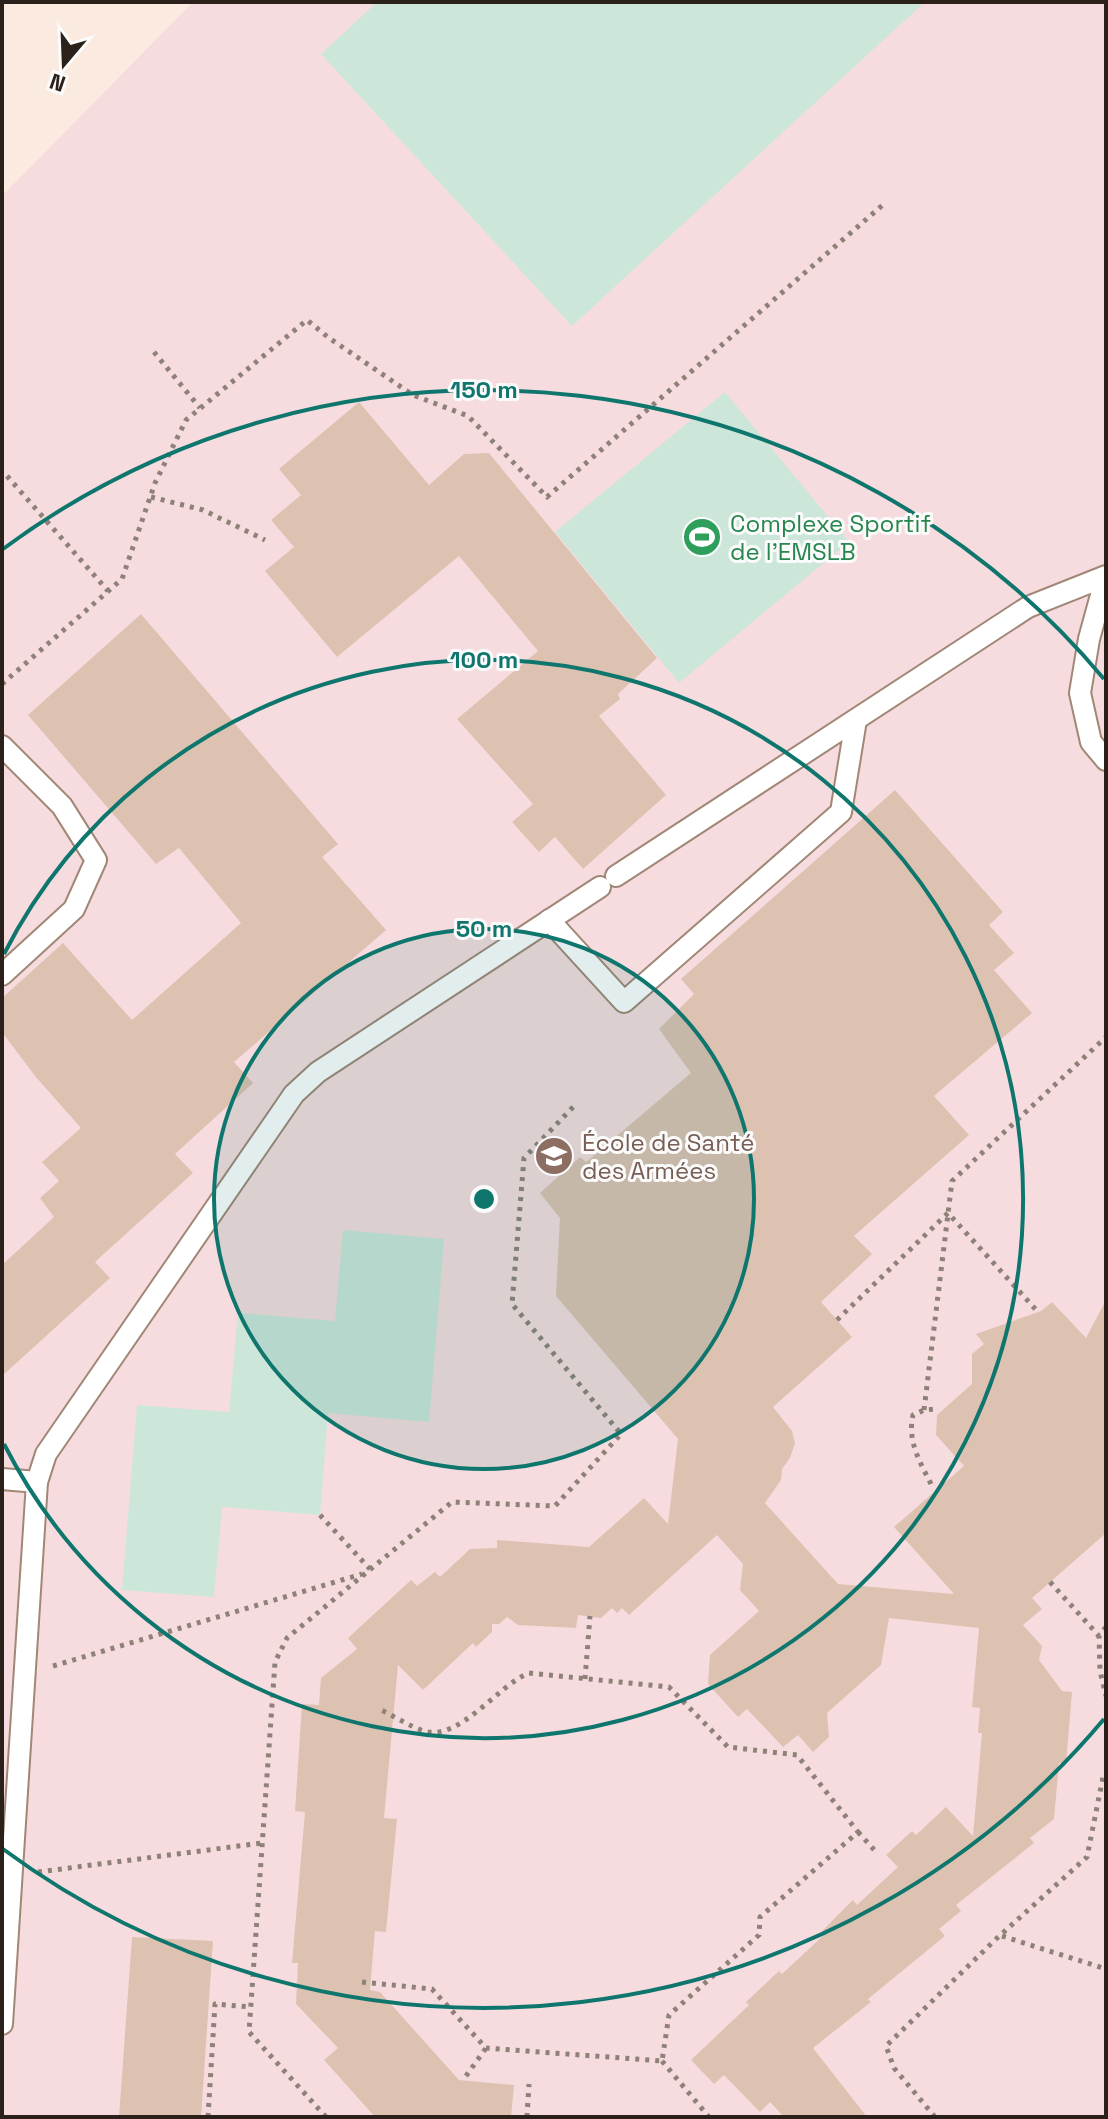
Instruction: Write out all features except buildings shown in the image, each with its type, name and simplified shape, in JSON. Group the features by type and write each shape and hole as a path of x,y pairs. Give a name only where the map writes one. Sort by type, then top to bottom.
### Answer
{"lane":[{"path":"2,2024 37,1482 46,1454 294,1094 318,1072 1028,607 1106,576"},
{"path":"1106,576 1089,639 1080,693 1091,742 1106,760"},
{"path":"549,920 624,1002 841,812 856,720"},
{"path":"2,746 62,806 96,860 74,909 2,975"},
{"path":"2,1479 37,1482"}],"path":[{"path":"2,684 122,579 155,483 186,420 307,320 413,395 468,416 547,497 885,203"},
{"path":"154,352 200,408"},
{"path":"7,476 108,591"},
{"path":"151,497 203,510 265,540"},
{"path":"924,1410 952,1181 1106,1037"},
{"path":"326,2117 249,2032 275,1662 287,1638 452,1502 555,1506 621,1434 512,1304 524,1158 576,1104"},
{"path":"948,1213 1039,1313"},
{"path":"837,1320 948,1213"},
{"path":"931,1484 915,1451 910,1428 913,1415 937,1409"},
{"path":"320,1515 368,1571"},
{"path":"41,1670 368,1571"},
{"path":"1050,1582 1099,1636"},
{"path":"585,1679 590,1616"},
{"path":"1106,1627 1099,1636 1100,1671 1106,1696"},
{"path":"379,1709 427,1732 448,1731 516,1678 529,1673 669,1687 728,1747 797,1755 877,1853"},
{"path":"935,2117 894,2068 886,2046 1087,1857 1106,1773"},
{"path":"662,2061 669,2015 759,1935 760,1917 858,1832"},
{"path":"29,1873 262,1843"},
{"path":"1001,1935 1106,1969"},
{"path":"362,1982 432,1989 486,2048 662,2061 709,2117"},
{"path":"208,2117 215,2004 251,2007"},
{"path":"466,2076 486,2048"},
{"path":"527,2117 529,2084"}],"shaded area":[{"name":"École de Santé des Armées","path":"193,2 1106,2 1106,2117 2,2117 2,196"}],"green space":[{"path":"377,2 925,2 572,326 321,54"},
{"name":"Complexe Sportif de l'EMSLB","path":"725,392 849,542 679,683 555,532"},
{"path":"343,1230 444,1239 429,1422 328,1413 320,1515 222,1507 214,1597 122,1590 137,1405 229,1412 238,1313 335,1321"}],"place":[{"name":"Complexe Sportif de l'EMSLB","path":"702,537"},
{"name":"École de Santé des Armées","path":"554,1156"}]}
